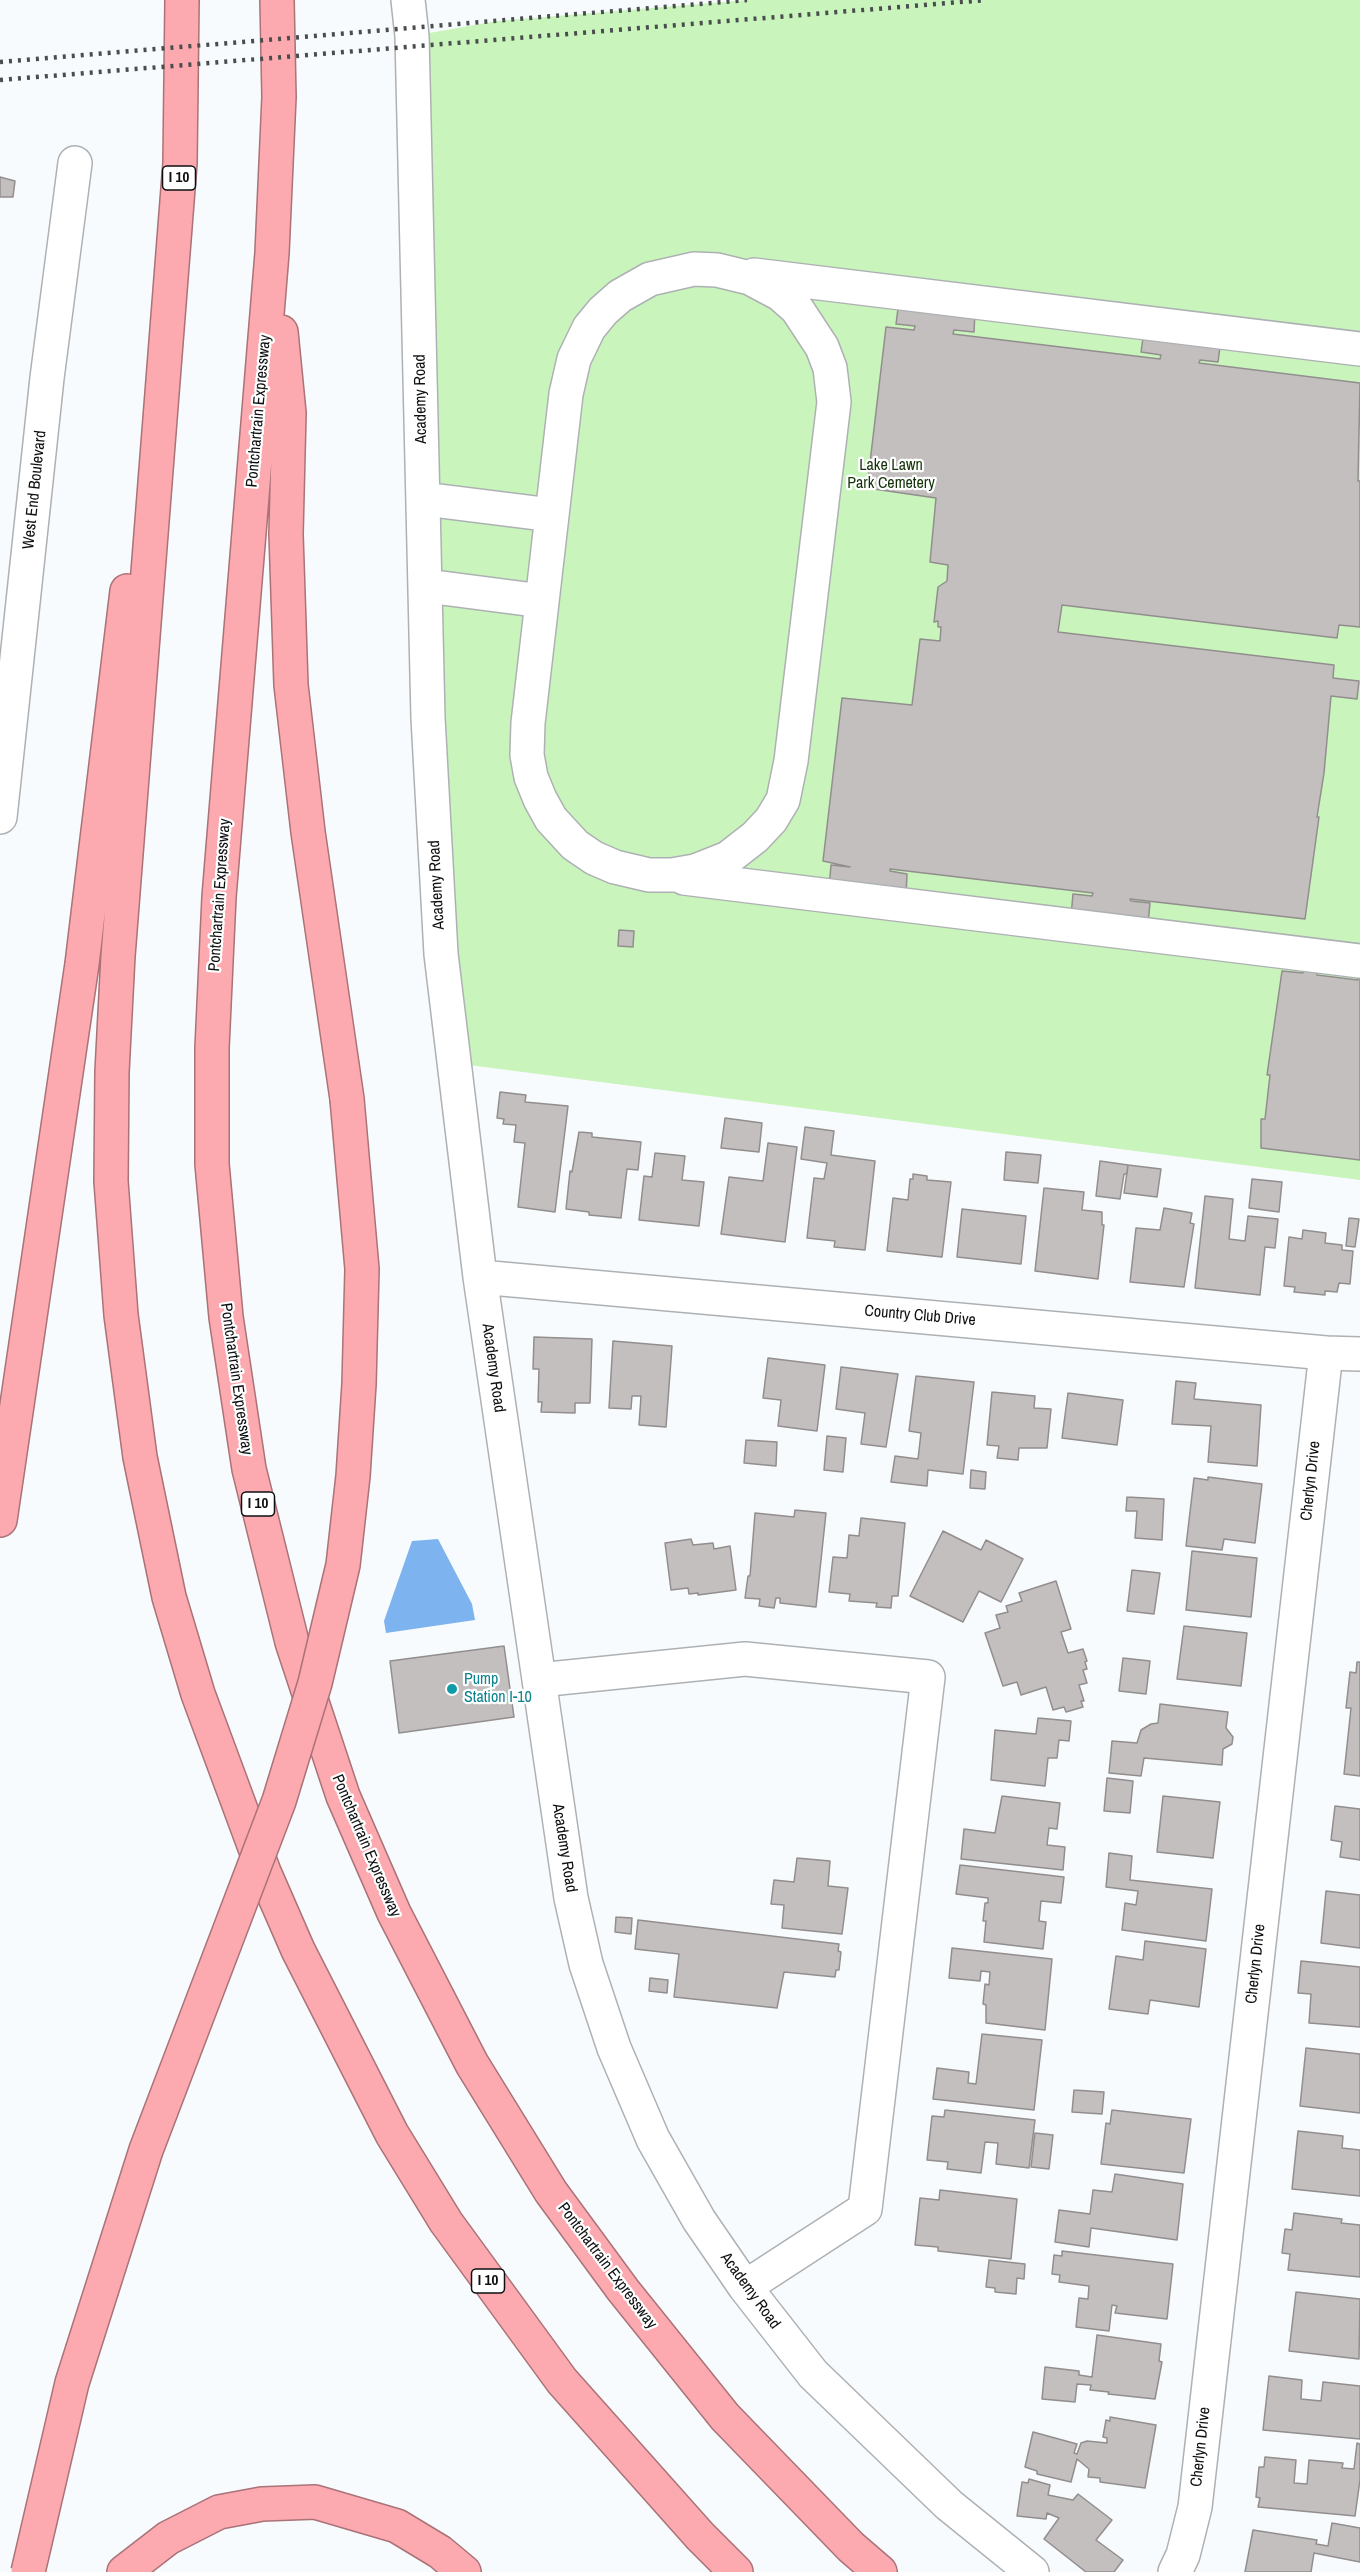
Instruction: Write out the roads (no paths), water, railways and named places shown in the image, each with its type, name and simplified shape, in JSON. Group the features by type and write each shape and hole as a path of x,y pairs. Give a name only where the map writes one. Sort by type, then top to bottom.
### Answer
{"highway":[{"name":"I 10","path":"182,0 180,163 118,956 112,1072 111,1181 121,1316 140,1457 169,1597 198,1694 264,1872 303,1961 392,2134 446,2222 562,2381 700,2536 736,2572"},
{"name":"Pontchartrain Expressway","path":"277,0 279,97 272,253 219,897 212,1048 212,1164 226,1317 249,1469 292,1642 343,1796 394,1913 472,2064 551,2192 623,2290 725,2417 851,2547 880,2572"},
{"path":"28,2572 72,2383 147,2150 279,1801 315,1683 343,1564 353,1476 359,1395 362,1269 347,1099 308,832 291,685 286,534 289,413 272,253"},
{"path":"0,1520 82,964 121,625 165,355"},
{"path":"124,2572 168,2538 219,2512 262,2504 315,2502 397,2526 452,2562"}],"street":[{"name":"Academy Road","path":"408,0 412,36 428,718 441,954 480,1277 572,1898 586,1964 614,2048 653,2139 699,2220 745,2287 813,2374 949,2505 1032,2572"},
{"name":"West End Boulevard","path":"1,801 47,378 75,163"},
{"path":"1360,349 728,272 694,269 650,279 611,302 589,328 578,348 569,381 526,743 529,766 540,799 559,828 594,858 627,871 1360,961"},
{"path":"661,875 695,871 738,852 763,829 783,800 791,761 831,439 834,402 832,379 827,358 817,337 797,309 780,294 750,278 728,272"},
{"path":"423,501 440,501 552,515"},
{"path":"425,588 442,588 542,601"},
{"name":"Country Club Drive","path":"480,1277 1326,1353 1360,1354"},
{"name":"Cherlyn Drive","path":"1175,2572 1183,2555 1195,2507 1326,1353"},
{"path":"539,1680 745,1659 927,1677 865,2209 745,2287"}],"water":[{"path":"438,1539 472,1604 475,1620 386,1633 384,1621 412,1541"}],"railway":[{"path":"0,62 747,0"},
{"path":"0,80 986,0"}],"place":[{"name":"Pump Station I-10","path":"452,1689"}],"park label":[{"name":"Lake Lawn Park Cemetery","path":"891,475"}]}
